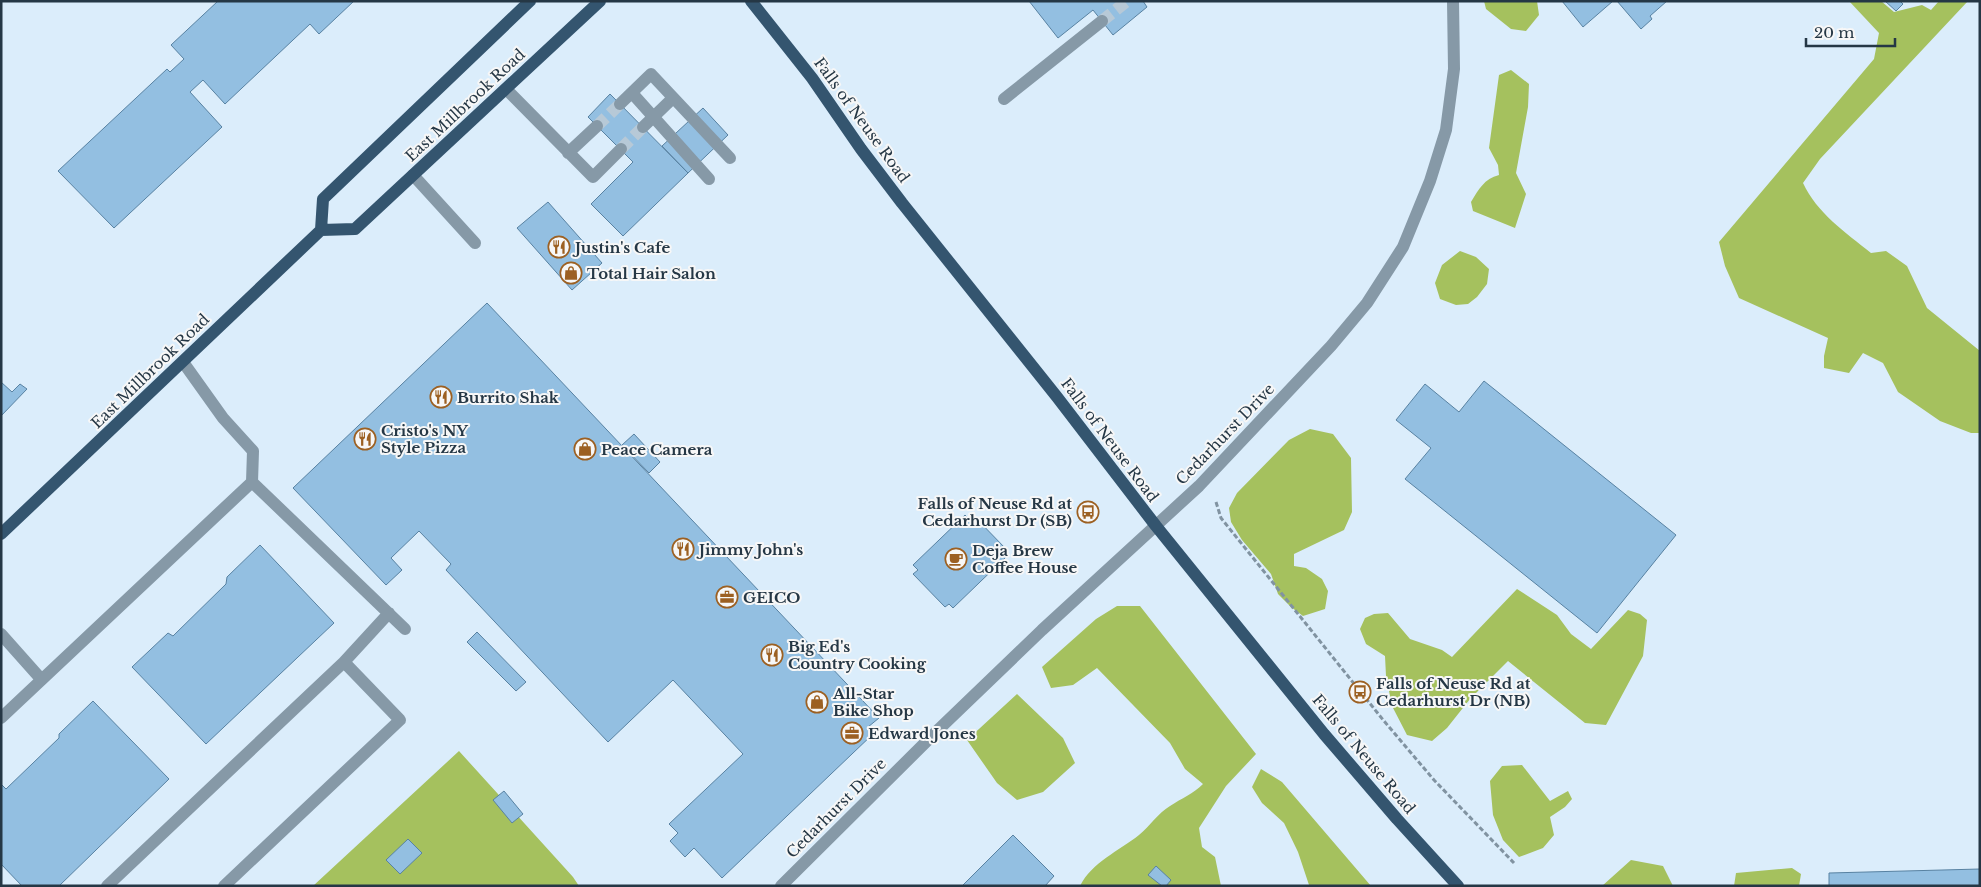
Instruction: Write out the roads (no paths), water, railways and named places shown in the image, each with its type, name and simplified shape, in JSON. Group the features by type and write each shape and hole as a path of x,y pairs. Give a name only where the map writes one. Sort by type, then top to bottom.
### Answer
{"main road":[{"name":"East Millbrook Road","path":"321,230 323,199 530,1"},
{"name":"East Millbrook Road","path":"1,534 321,230 355,229 600,1"},
{"name":"Falls of Neuse Road","path":"751,1 812,78 861,149 902,203 1057,397 1156,526 1324,734 1458,886"}],"street":[{"name":"Cedarhurst Drive","path":"781,886 1042,630 1199,486 1331,346 1367,303 1403,247 1430,181 1446,130 1454,69 1453,1"},
{"path":"1004,99 1102,22"},
{"path":"620,104 651,74 730,158"},
{"path":"506,89 593,177 621,149"},
{"path":"632,93 709,179"},
{"path":"644,127 673,98"},
{"path":"568,153 597,126"},
{"path":"413,176 475,243"},
{"path":"1,718 252,482 253,451 222,418 182,362"},
{"path":"252,482 405,629"},
{"path":"107,886 344,662 389,613"},
{"path":"1,634 42,680"},
{"path":"224,886 400,720 344,662"}],"tunnel":[{"path":"1102,21 1127,1"},
{"path":"597,126 620,104"},
{"path":"621,149 643,127"}],"place":[{"name":"Justin's Cafe","path":"559,247"},
{"name":"Total Hair Salon","path":"571,273"},
{"name":"Burrito Shak","path":"441,397"},
{"name":"Cristo's NY Style Pizza","path":"365,439"},
{"name":"Peace Camera","path":"585,449"},
{"name":"Falls of Neuse Rd at Cedarhurst Dr (SB)","path":"1088,512"},
{"name":"Jimmy John's","path":"683,549"},
{"name":"Deja Brew Coffee House","path":"956,559"},
{"name":"GEICO","path":"727,597"},
{"name":"Big Ed's Country Cooking","path":"772,655"},
{"name":"Falls of Neuse Rd at Cedarhurst Dr (NB)","path":"1360,692"},
{"name":"All-Star Bike Shop","path":"817,702"},
{"name":"Edward Jones","path":"852,733"}]}
